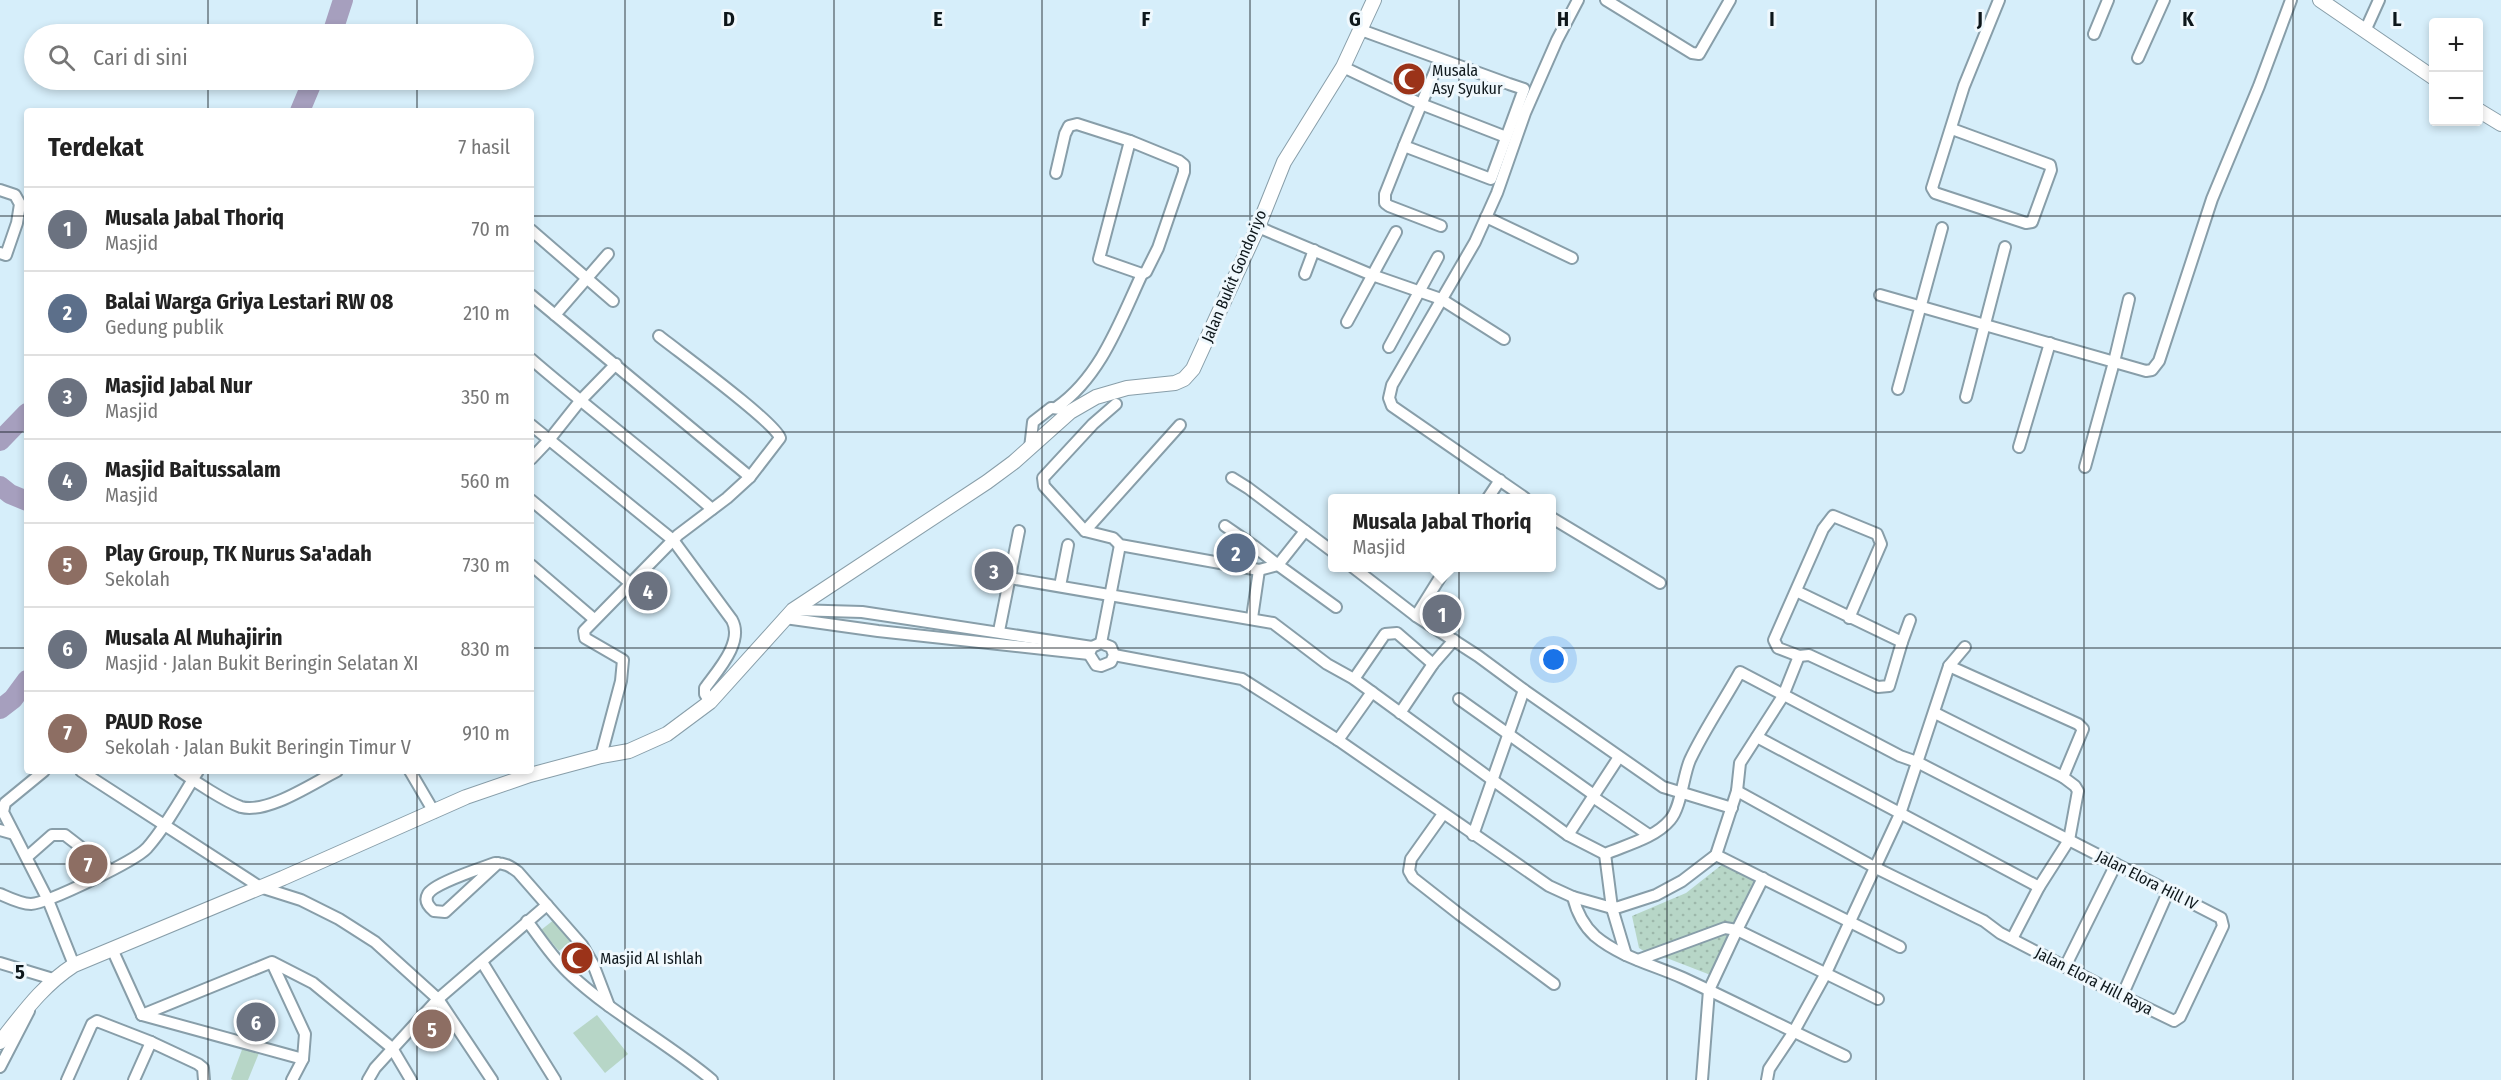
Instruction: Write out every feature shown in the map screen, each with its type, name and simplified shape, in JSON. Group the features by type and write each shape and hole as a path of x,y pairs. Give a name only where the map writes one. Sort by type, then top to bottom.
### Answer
{"street":[{"name":"Jalan Bukit Gondoriyo","path":"534,774 629,751 667,734 710,702 789,614 1014,462 1030,448 1064,410 1126,388 1175,383 1184,379 1193,369 1204,348 1284,162 1343,67 1374,0"},
{"path":"1519,494 1392,405 1389,398 1392,384 1475,242 1497,193 1525,113 1557,40 1578,0"},
{"path":"1606,0 1692,53 1699,54 1730,0"},
{"path":"1952,129 2050,165 2051,170 2032,222 2026,223 1933,191 1932,188 1964,86 1999,0"},
{"path":"2094,34 2108,0"},
{"path":"2138,58 2164,0"},
{"path":"1880,295 2146,371 2152,370 2159,361 2212,199 2259,86 2291,0"},
{"path":"2320,0 2429,75"},
{"path":"2365,31 2379,0"},
{"path":"1360,30 1524,89 1491,179 1404,146"},
{"path":"1440,59 1385,194 1385,203 1442,226"},
{"path":"1343,67 1421,104 1506,137"},
{"path":"2483,113 2501,124"},
{"path":"1056,173 1065,134 1069,126 1077,124 1130,141 1179,160 1185,165 1158,249 1146,272 1142,274 1094,369 1064,410"},
{"path":"1130,141 1099,259 1142,274"},
{"path":"0,190 15,195 20,204 17,223 2,258"},
{"path":"1486,217 1572,258"},
{"path":"1258,227 1372,275 1441,299 1504,339"},
{"path":"1898,389 1942,228"},
{"path":"1347,322 1396,232"},
{"path":"534,233 613,302"},
{"path":"1966,397 2005,247"},
{"path":"1305,274 1314,250"},
{"path":"555,315 608,254"},
{"path":"1389,347 1438,257"},
{"path":"534,298 750,477"},
{"path":"2085,467 2129,299"},
{"path":"601,756 621,681 623,660 585,638 584,631 673,540 750,477 780,438 775,431 659,336"},
{"path":"2019,447 2050,343"},
{"path":"534,362 580,401 656,460 712,509"},
{"path":"534,456 580,401 616,364"},
{"path":"1116,404 1093,424 1043,478 1044,486 1085,531 1113,538 1120,545 1259,570 1278,565 1305,531"},
{"path":"1085,531 1180,425"},
{"path":"534,428 673,540 736,627 737,635 732,648 705,688 705,694 710,702"},
{"path":"1232,478 1328,547"},
{"path":"1491,494 1500,480"},
{"path":"534,503 630,583"},
{"path":"1850,618 1881,544 1877,534 1833,516 1829,518 1774,640 1778,648 1799,656 1809,656 1878,687 1886,688 1889,686 1910,620"},
{"path":"1556,521 1660,583"},
{"path":"1225,526 1336,607"},
{"path":"999,631 1018,531"},
{"path":"1060,586 1068,545"},
{"path":"789,614 878,631 1094,648 1111,647 1114,655 1111,662 1101,666 1092,661 1094,648 1111,594 1120,545"},
{"path":"534,568 594,619"},
{"path":"1252,618 1259,570"},
{"path":"1360,572 1416,616 1663,786 1679,793 1732,808"},
{"path":"1416,616 1443,572"},
{"path":"1010,578 1273,623 1327,664 1354,678 1568,834 1605,854"},
{"path":"1796,591 1902,642"},
{"path":"789,614 862,612 999,631 1094,648"},
{"path":"1354,678 1385,634 1397,633 1433,664"},
{"path":"1400,713 1433,664 1454,640"},
{"path":"1767,1080 1769,1069 1793,1033 1851,922 1900,814 1949,666 1965,647"},
{"path":"1114,655 1242,679 1338,740 1549,886 1573,897 1612,908 1656,895 1682,881 1716,855 1737,791 1740,763 1783,696 1799,656"},
{"path":"1949,666 2082,726 2083,732 2063,777"},
{"name":"Jalan Elora Hill IV","path":"1679,793 1690,760 1740,672 1900,756 1917,762 2213,914 2223,922 2177,1021"},
{"path":"1473,835 1524,690"},
{"path":"1338,740 1372,692"},
{"path":"1459,699 1649,835"},
{"path":"1935,712 2063,777 2078,791 2069,840 2039,887 2012,939"},
{"path":"1757,737 2039,887"},
{"path":"1568,834 1619,757"},
{"path":"40,774 5,803 3,808 48,900 74,965"},
{"path":"86,774 260,887 301,900 339,919 375,942 438,999 492,1080"},
{"path":"0,894 31,904 48,900 138,856 164,826 195,775 241,807 256,808 282,800 331,774"},
{"path":"412,774 434,812"},
{"name":"Jalan Bukit Gondoriyo","path":"0,1042 40,992 53,979 74,965 466,797 534,774"},
{"name":"Jalan Elora Hill Raya","path":"1737,791 1875,868 1984,921 2012,939 2122,996 2177,1021"},
{"path":"1605,854 1649,835 1669,821 1676,812 1679,793"},
{"path":"1443,814 1411,859 1409,871 1413,878 1554,984"},
{"path":"0,830 14,834"},
{"path":"27,857 52,835 65,835 109,869"},
{"path":"1605,854 1612,908 1626,955"},
{"path":"1716,855 1900,947"},
{"path":"498,863 445,912 437,912 430,908 427,900 430,892 446,883 498,863 508,865 518,872 585,951 609,1006"},
{"path":"2065,967 2116,864"},
{"path":"1702,1080 1709,990 1763,878"},
{"path":"2122,996 2169,890"},
{"path":"1573,897 1576,913 1585,926 1597,938 1626,955 1709,990 1793,1033 1845,1056"},
{"path":"368,1080 392,1048 438,999 547,905"},
{"path":"527,921 565,970 609,1006 684,1056 712,1080"},
{"path":"1638,960 1725,928 1737,930 1878,999"},
{"path":"112,949 142,1015"},
{"path":"142,1015 272,962 313,983 392,1048 411,1080"},
{"path":"272,962 305,1034 303,1059 292,1080"},
{"path":"482,962 555,1080"},
{"path":"0,963 53,979"},
{"path":"0,1067 40,992"},
{"path":"142,1015 303,1059"},
{"path":"67,1080 92,1024 101,1021 152,1042 198,1065 203,1068 204,1080"},
{"path":"134,1080 152,1042"}],"green space":[{"path":"1724,863 1765,882 1749,917 1647,953 1639,948 1632,916 1686,893"},
{"path":"555,919 573,940 559,951 541,930"},
{"path":"1732,932 1741,937 1721,979 1664,957"},
{"path":"597,1015 628,1054 605,1073 573,1033"},
{"path":"243,1047 259,1053 248,1080 233,1080 231,1079"}],"waterway":[{"path":"335,24 343,0"},
{"path":"301,108 309,90"},
{"path":"0,441 24,416"},
{"path":"0,486 10,494 24,500"},
{"path":"0,709 13,699 24,684"}],"place":[{"name":"Musala Asy Syukur","path":"1409,79"},
{"name":"Balai Warga Griya Lestari RW 08","path":"1236,553"},
{"name":"Masjid Jabal Nur","path":"994,571"},
{"name":"Masjid Baitussalam","path":"648,591"},
{"name":"Musala Jabal Thoriq","path":"1442,614"},
{"name":"PAUD Rose","path":"88,864"},
{"name":"Masjid Al Ishlah","path":"577,958"},
{"name":"Musala Al Muhajirin","path":"256,1022"},
{"name":"Play Group, TK Nurus Sa'adah","path":"432,1029"}]}
